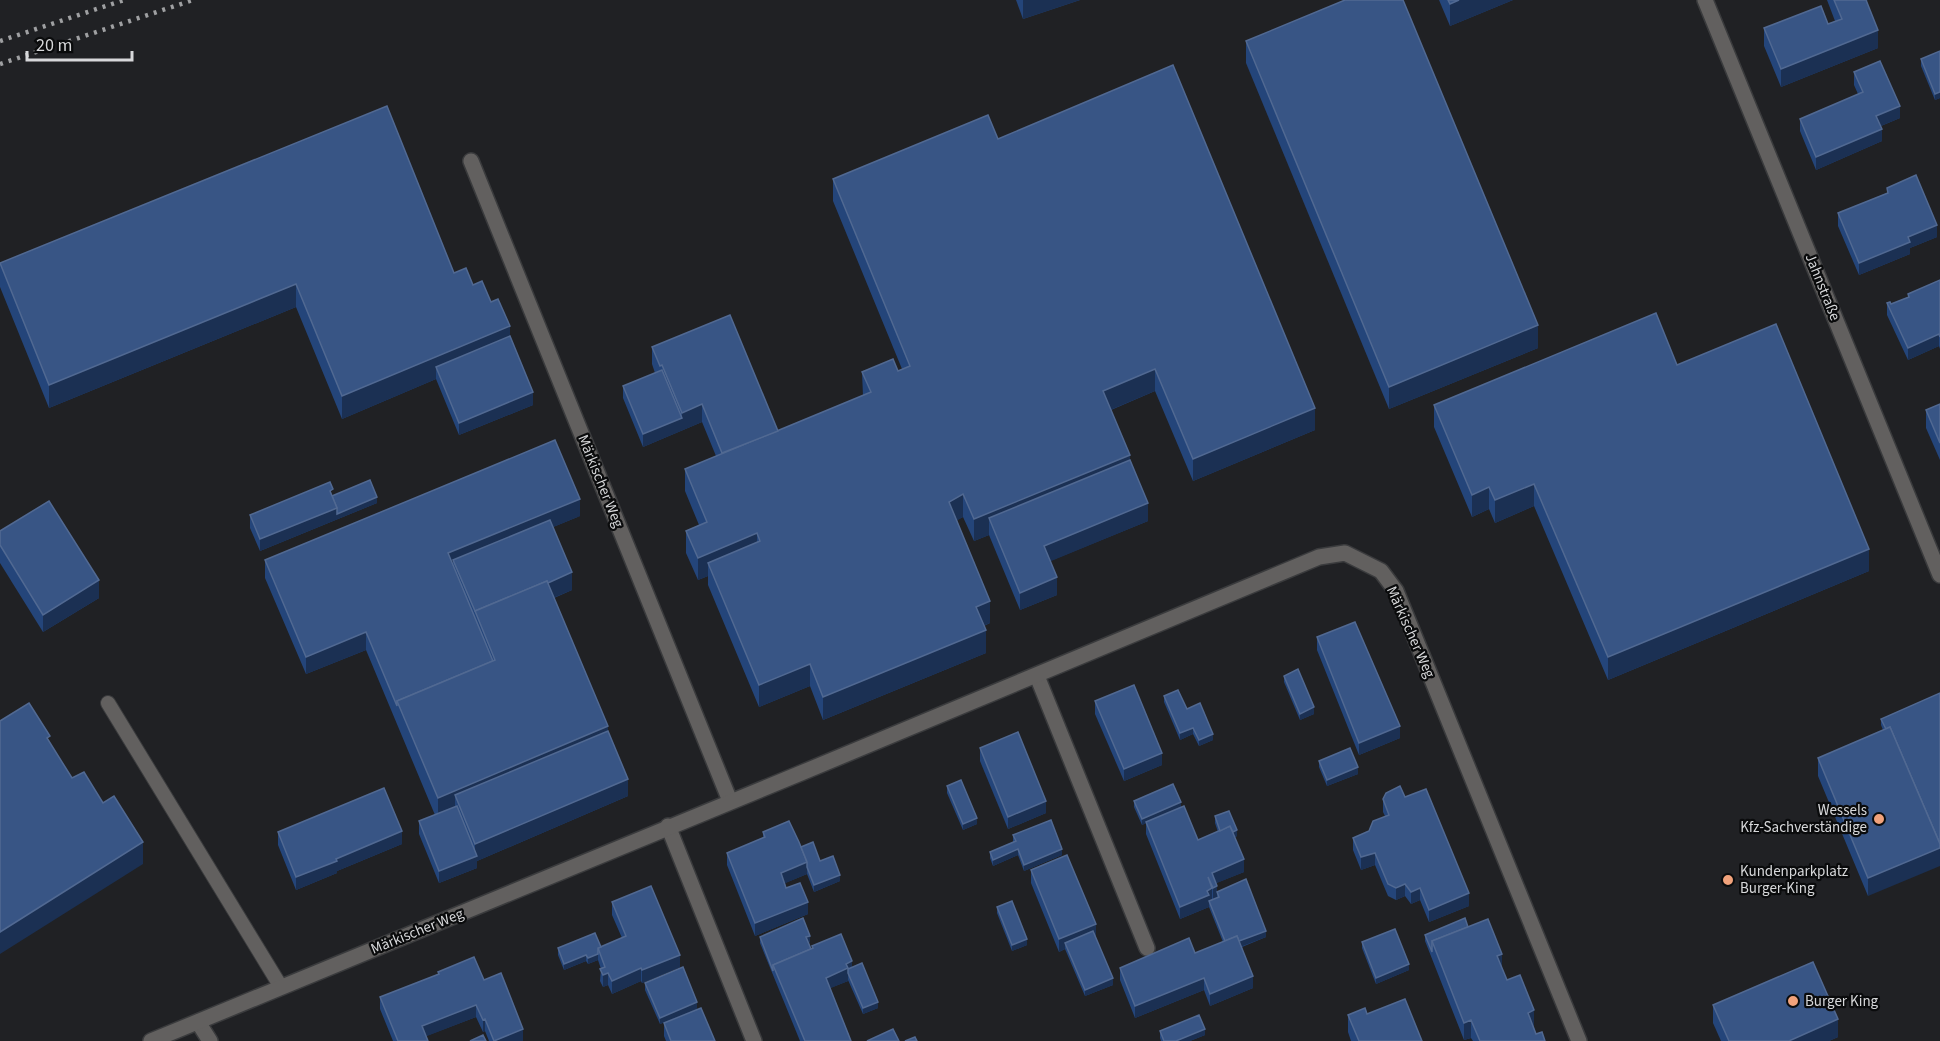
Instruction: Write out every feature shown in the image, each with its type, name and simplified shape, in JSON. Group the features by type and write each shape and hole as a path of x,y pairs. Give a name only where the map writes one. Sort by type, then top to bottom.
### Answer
{"street":[{"name":"Jahnstraße","path":"1705,0 1940,575"},
{"name":"Märkischer Weg","path":"471,161 730,801"},
{"name":"Märkischer Weg","path":"151,1041 668,826 1037,676 1319,557 1345,553 1381,571 1396,591 1580,1041"},
{"path":"1037,676 1147,948"},
{"path":"668,826 754,1041"},
{"path":"198,1022 210,1041"}],"lane":[{"path":"108,703 281,987"}],"building":[{"path":"1345,0 1403,0 1538,325 1389,387 1246,41"},
{"path":"1834,0 1866,0 1878,30 1781,69 1764,28 1821,6 1828,24 1842,19"},
{"path":"1940,51 1940,92 1935,94 1921,59"},
{"path":"1880,61 1900,106 1876,116 1882,129 1816,157 1800,119 1863,92 1854,72"},
{"path":"1173,65 1315,408 1193,459 1155,369 1103,391 1130,455 974,519 963,494 949,502 990,601 976,607 986,630 823,697 810,664 759,685 708,563 760,541 757,533 698,558 686,531 707,522 685,469 871,392 862,372 893,359 898,371 910,366 833,179 988,115 998,139"},
{"path":"387,106 454,273 466,268 473,285 482,281 491,302 498,299 510,326 342,396 296,284 49,385 0,263"},
{"path":"1916,175 1937,225 1908,237 1910,242 1859,263 1838,213 1888,193 1887,188"},
{"path":"1940,280 1940,337 1939,334 1908,348 1887,303 1891,304 1909,297 1908,294"},
{"path":"1656,313 1677,365 1776,324 1869,549 1608,657 1534,484 1495,500 1489,487 1472,495 1434,405"},
{"path":"730,315 778,431 722,453 702,404 682,413 652,347"},
{"path":"510,336 533,392 459,423 436,367"},
{"path":"662,370 682,418 643,434 623,386"},
{"path":"1940,404 1940,443 1926,410"},
{"path":"555,440 580,499 448,553 493,661 397,701 397,706 366,632 306,657 265,560"},
{"path":"1130,460 1148,503 1044,546 1057,577 1020,593 989,518"},
{"path":"370,480 377,497 337,514 332,496"},
{"path":"330,482 333,489 330,491 337,508 260,539 250,515"},
{"path":"49,501 99,580 43,615 0,545 0,531"},
{"path":"550,520 572,572 475,611 453,560"},
{"path":"547,581 608,726 438,798 397,701 495,660 475,611"},
{"path":"1355,622 1400,726 1359,743 1317,637"},
{"path":"1298,669 1314,707 1300,714 1284,676"},
{"path":"1134,685 1162,753 1124,769 1095,701"},
{"path":"1178,690 1187,709 1200,703 1213,734 1199,740 1193,728 1180,733 1164,696"},
{"path":"1940,693 1940,844 1890,727 1886,729 1881,719"},
{"path":"29,703 50,736 47,738 72,778 84,772 103,803 114,796 143,842 0,932 0,721"},
{"name":"Wessels Kfz-Sachverständige","path":"1890,727 1940,848 1868,878 1818,758"},
{"path":"608,731 628,779 475,844 455,795"},
{"path":"1018,732 1046,801 1008,817 980,748"},
{"path":"1350,748 1358,767 1327,780 1319,761"},
{"path":"961,780 977,818 963,824 947,786"},
{"path":"1173,784 1181,802 1142,819 1134,801"},
{"path":"1400,786 1405,797 1426,789 1469,893 1429,910 1420,888 1411,892 1405,884 1396,888 1388,884 1375,853 1361,857 1353,838 1369,831 1373,821 1389,815 1383,799 1386,793"},
{"path":"384,788 402,831 296,877 278,832"},
{"path":"457,806 477,856 439,871 419,821"},
{"path":"1184,806 1198,840 1230,826 1244,859 1212,873 1217,886 1213,888 1208,877 1212,888 1207,891 1209,895 1180,907 1146,822"},
{"path":"1229,811 1237,830 1233,832 1230,826 1220,831 1215,816"},
{"path":"1051,820 1062,849 1024,865 1018,849 993,860 990,852 1016,841 1013,835"},
{"path":"789,821 807,862 781,873 786,888 800,883 808,902 755,923 727,853 765,837 763,832"},
{"path":"813,842 820,861 833,856 840,875 814,885 801,847"},
{"path":"1067,855 1096,924 1059,939 1031,870"},
{"path":"1246,879 1266,931 1239,941 1237,936 1225,941 1209,901 1219,897 1217,892"},
{"path":"651,886 680,955 612,981 608,973 603,975 600,969 605,967 598,948 626,936 612,902"},
{"path":"1012,901 1027,939 1012,945 997,907"},
{"path":"803,918 810,936 806,937 811,949 773,965 773,971 760,937"},
{"path":"1465,918 1468,927 1432,941 1432,952 1425,935"},
{"path":"1488,919 1502,954 1497,956 1507,980 1520,975 1534,1010 1528,1013 1536,1034 1542,1032 1545,1041 1480,1041 1471,1020 1464,1023 1432,941"},
{"path":"1395,929 1409,964 1376,978 1362,942"},
{"path":"1093,931 1113,978 1085,990 1065,943"},
{"path":"595,933 601,947 598,948 598,954 588,958 586,955 564,964 558,948"},
{"path":"841,934 852,961 846,964 848,968 826,978 851,1041 805,1041 773,965"},
{"path":"1237,936 1253,976 1210,994 1204,978 1135,1006 1120,968 1189,938 1195,953"},
{"path":"474,957 484,980 501,973 523,1029 494,1041 476,1005 422,1026 428,1041 398,1041 380,997 439,974 438,972"},
{"name":"Burger King","path":"1813,962 1838,1019 1789,1041 1729,1041 1713,1005"},
{"path":"862,963 878,1002 863,1008 848,973 848,969"},
{"path":"683,967 697,1002 660,1018 645,983"},
{"path":"1405,999 1422,1041 1359,1041 1348,1015 1365,1008 1367,1014"},
{"path":"701,1008 715,1041 671,1041 664,1023"},
{"path":"1199,1015 1205,1029 1176,1041 1164,1041 1160,1031"},
{"path":"893,1029 899,1041 867,1041"},
{"path":"483,1035 486,1041 470,1041"},
{"path":"915,1037 917,1041 905,1041"}],"railway":[{"path":"0,41 124,0"},
{"path":"0,64 193,0"}],"place":[{"name":"Wessels Kfz-Sachverständige","path":"1879,819"},
{"name":"Kundenparkplatz Burger-King","path":"1728,880"},
{"name":"Burger King","path":"1793,1001"}]}
